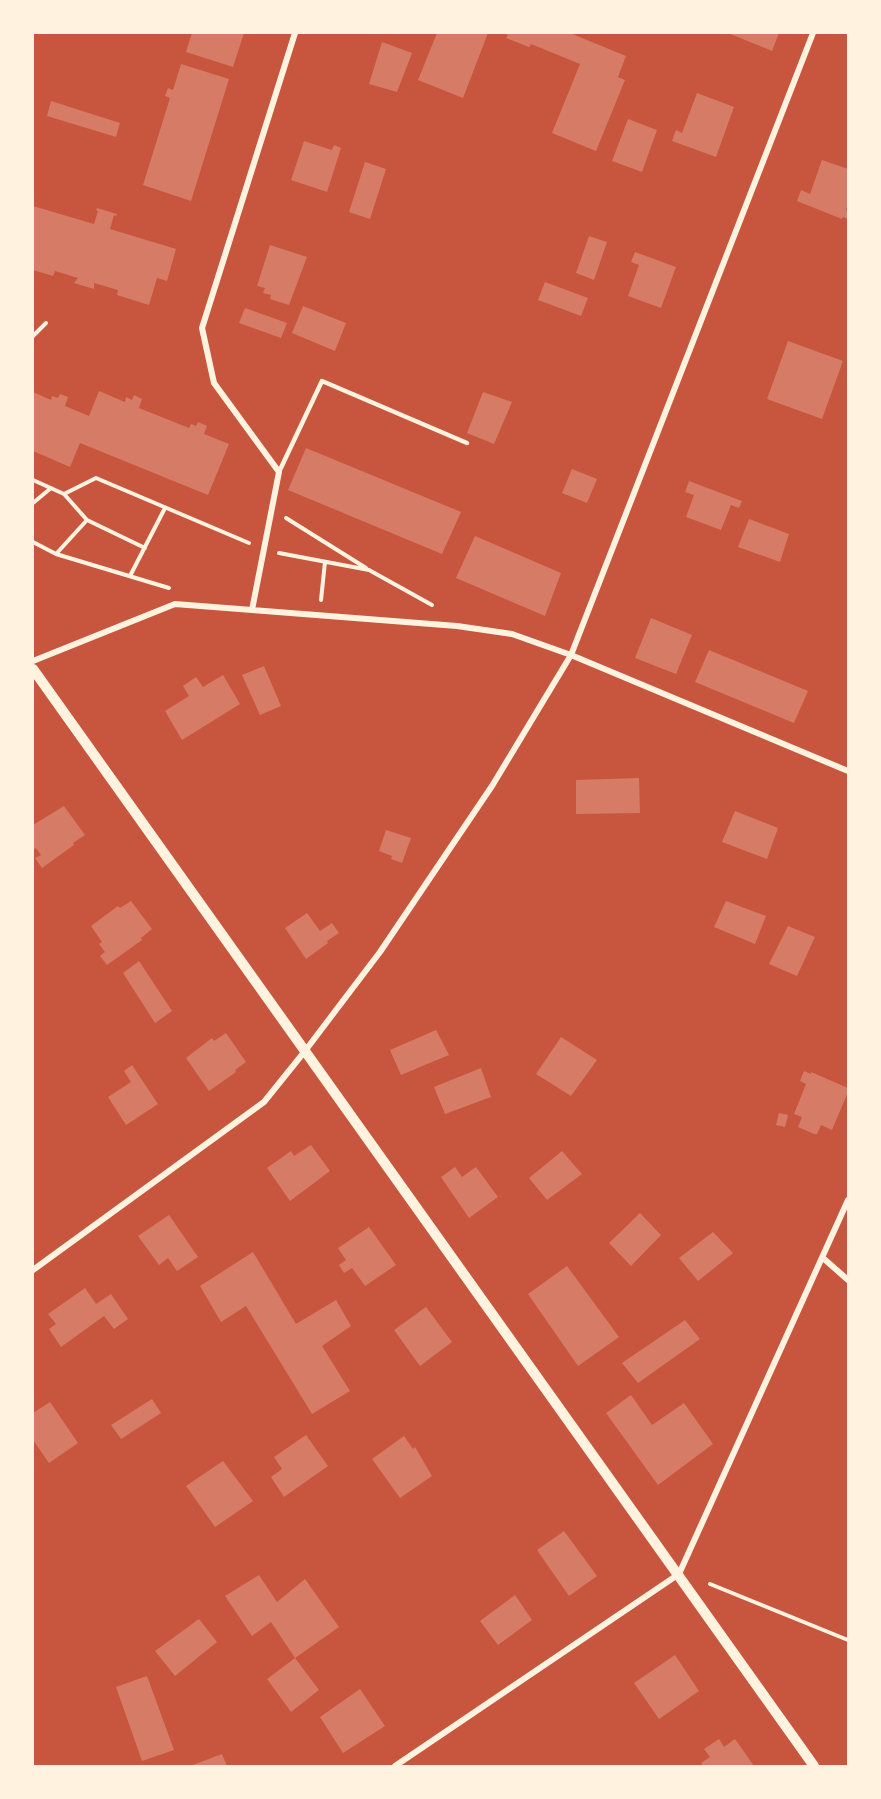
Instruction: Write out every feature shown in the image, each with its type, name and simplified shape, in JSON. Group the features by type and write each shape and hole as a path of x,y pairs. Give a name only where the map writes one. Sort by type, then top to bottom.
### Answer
{"street":[{"path":"252,610 279,472 214,383 202,328 295,33"},
{"path":"33,1270 264,1102 305,1052 380,952 492,786 571,654 813,33"},
{"path":"33,662 175,604 457,626 512,634 571,654 848,771"},
{"path":"33,669 814,1766"},
{"path":"395,1766 679,1574 848,1200"},
{"path":"823,1258 848,1280"}],"lane":[{"path":"279,472 322,381 467,443"}],"path":[{"path":"33,336 46,323"},
{"path":"64,494 96,478 273,552 369,570"},
{"path":"33,480 64,494 87,520 145,548"},
{"path":"33,503 51,488"},
{"path":"130,576 165,508"},
{"path":"271,509 369,570 440,609 428,608"},
{"path":"56,554 87,520"},
{"path":"33,542 56,554 174,589"},
{"path":"321,600 325,562"},
{"path":"310,599 333,601"},
{"path":"679,1574 713,1585 848,1640"}],"building":[{"path":"192,33 244,33 233,67 186,52"},
{"path":"437,33 488,33 463,98 418,80"},
{"path":"503,33 570,33 626,56 618,77 625,80 596,151 552,133 580,64 531,44 529,47 506,38 508,35"},
{"path":"728,33 779,33 772,51"},
{"path":"382,42 412,53 397,92 369,84"},
{"path":"181,64 229,79 191,201 143,185 170,98 165,96 168,88 173,90"},
{"path":"697,93 734,107 716,157 672,141 676,130 682,133"},
{"path":"51,101 120,123 116,137 47,116"},
{"path":"628,119 657,130 642,172 612,161"},
{"path":"304,141 332,150 334,145 341,148 327,192 291,180"},
{"path":"822,160 848,169 846,210 848,219 843,217 842,219 797,201 801,190 810,194"},
{"path":"365,162 386,169 370,219 349,212"},
{"path":"33,206 94,224 97,208 117,214 114,215 110,229 176,249 167,281 157,278 149,305 117,295 118,290 94,283 94,289 74,283 78,278 55,271 53,276 33,270"},
{"path":"589,236 607,242 594,280 576,273"},
{"path":"270,245 307,257 289,305 270,299 271,295 263,293 265,288 257,286"},
{"path":"635,252 676,267 661,308 628,296 639,265 631,262"},
{"path":"545,282 588,298 581,316 538,300"},
{"path":"303,306 346,323 335,351 292,333"},
{"path":"245,308 287,323 281,338 239,323"},
{"path":"788,341 843,361 822,419 767,399"},
{"path":"99,391 125,402 126,397 132,400 134,395 142,399 139,408 189,428 191,424 196,426 198,422 207,426 204,434 229,444 208,495 80,443 70,467 33,451 33,392 51,400 52,396 58,398 60,394 68,397 65,406 89,416"},
{"path":"483,392 512,402 494,444 467,433"},
{"path":"306,448 461,512 442,554 288,490"},
{"path":"572,469 597,479 587,503 562,493"},
{"path":"689,481 742,501 739,508 731,505 721,530 686,517 694,495 685,492"},
{"path":"749,519 789,534 780,562 738,547"},
{"path":"475,536 561,573 545,616 456,578"},
{"path":"651,618 692,635 676,674 635,658"},
{"path":"709,650 808,691 794,723 695,682"},
{"path":"264,666 281,706 260,715 242,675"},
{"path":"223,675 240,704 182,740 165,711 189,696 183,686 196,677 203,687"},
{"path":"639,778 640,813 576,814 576,780"},
{"path":"64,806 85,835 42,868 35,858 41,855 36,848 33,850 33,825"},
{"path":"735,811 778,828 767,859 722,842"},
{"path":"386,830 411,838 402,863 379,851"},
{"path":"131,901 152,929 141,938 142,940 107,965 100,956 105,952 99,944 102,942 91,926 118,906 120,908"},
{"path":"726,901 766,916 755,944 714,927"},
{"path":"307,913 320,931 332,923 339,933 306,959 285,928"},
{"path":"788,926 815,937 797,976 769,964"},
{"path":"139,961 172,1011 155,1023 123,973"},
{"path":"436,1030 449,1055 401,1075 390,1050"},
{"path":"226,1033 246,1062 209,1091 186,1058 212,1038 214,1041"},
{"path":"561,1037 597,1060 571,1096 536,1074"},
{"path":"132,1065 158,1104 126,1125 108,1097 131,1082 124,1071"},
{"path":"481,1068 491,1097 445,1114 434,1087"},
{"path":"804,1071 848,1088 832,1130 821,1125 817,1134 814,1134 798,1127 802,1117 794,1114 806,1084 800,1081"},
{"path":"779,1113 788,1115 785,1127 776,1125"},
{"path":"311,1145 330,1171 290,1201 267,1168 291,1151 294,1156"},
{"path":"562,1151 582,1174 547,1200 529,1178"},
{"path":"455,1167 462,1177 476,1167 498,1197 469,1218 441,1177"},
{"path":"640,1213 661,1235 631,1266 609,1243"},
{"path":"169,1215 198,1257 177,1271 168,1258 159,1265 138,1236"},
{"path":"369,1227 396,1265 365,1286 352,1268 344,1273 339,1265 346,1260 338,1248"},
{"path":"713,1232 733,1253 698,1281 679,1258"},
{"path":"253,1252 296,1324 336,1300 351,1326 322,1346 350,1391 312,1414 246,1306 221,1322 200,1286"},
{"path":"567,1266 619,1337 578,1366 528,1294"},
{"path":"85,1288 96,1304 111,1294 128,1319 114,1329 104,1316 61,1347 49,1329 56,1324 48,1314"},
{"path":"426,1307 452,1342 420,1366 394,1330"},
{"path":"685,1320 700,1339 638,1383 622,1363"},
{"path":"631,1395 652,1425 684,1403 713,1444 658,1485 606,1413"},
{"path":"152,1399 161,1413 121,1439 111,1425"},
{"path":"50,1402 78,1443 49,1463 33,1440 33,1413"},
{"path":"306,1435 328,1466 284,1497 271,1477 282,1469 274,1457"},
{"path":"404,1436 413,1449 415,1447 432,1476 400,1498 372,1459"},
{"path":"223,1461 253,1501 215,1527 186,1486"},
{"path":"564,1531 597,1576 569,1596 537,1550"},
{"path":"259,1575 277,1602 305,1579 339,1627 295,1658 271,1622 252,1636 225,1596"},
{"path":"515,1595 532,1620 498,1645 480,1621"},
{"path":"199,1619 217,1642 175,1676 155,1651"},
{"path":"675,1655 699,1691 659,1719 634,1683"},
{"path":"295,1658 319,1690 291,1712 267,1679"},
{"path":"147,1676 174,1750 142,1761 116,1687"},
{"path":"360,1689 385,1726 343,1753 320,1717"},
{"path":"719,1739 724,1747 735,1739 754,1766 703,1766 701,1763 710,1757 704,1749"},
{"path":"222,1754 227,1766 190,1766"}]}
